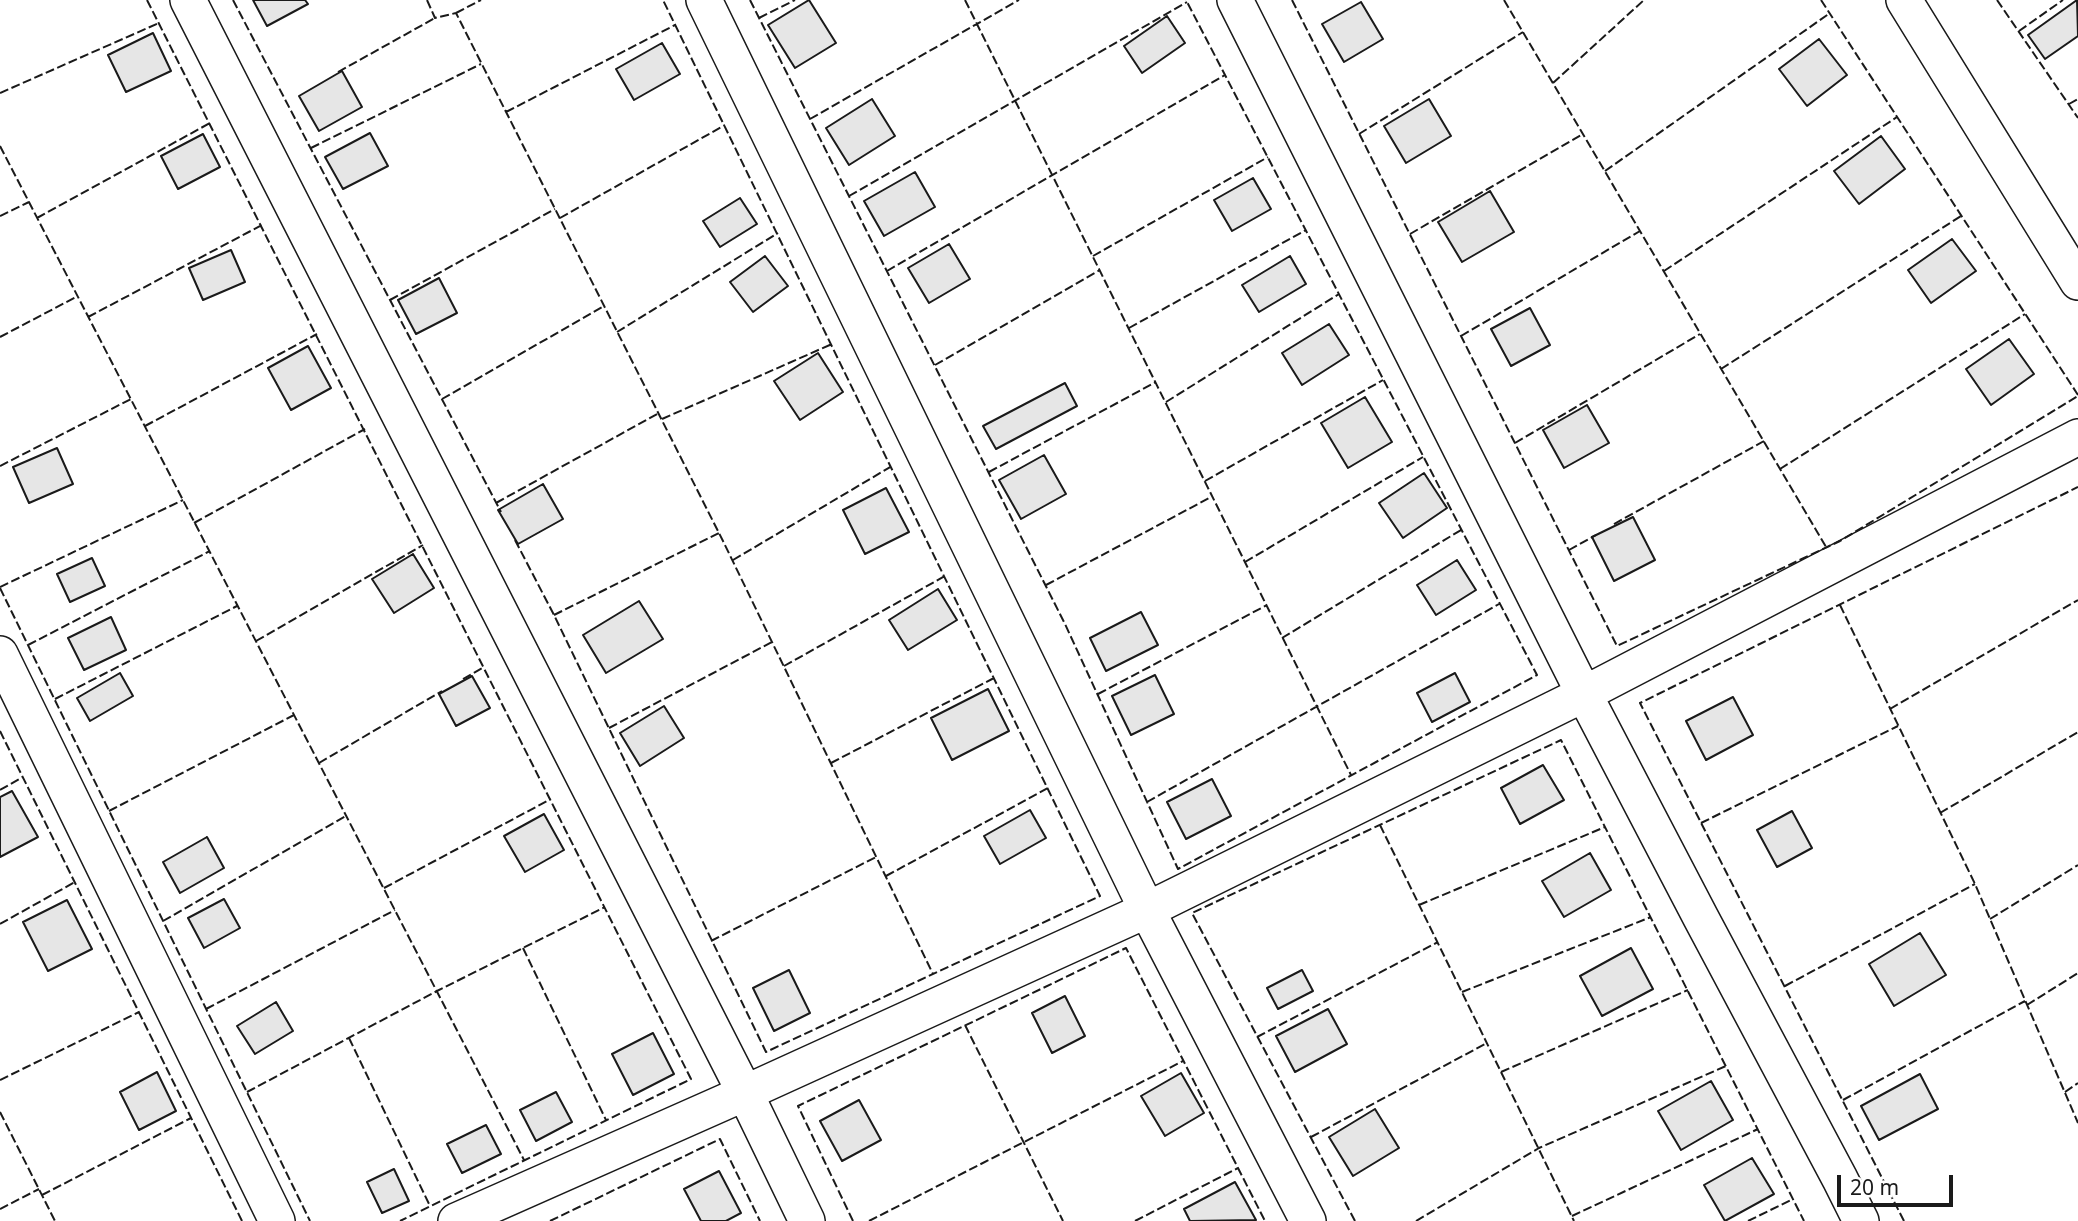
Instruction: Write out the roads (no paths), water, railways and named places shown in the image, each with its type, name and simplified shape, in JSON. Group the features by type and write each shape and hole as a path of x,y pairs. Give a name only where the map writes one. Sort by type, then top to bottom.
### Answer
{"street":[{"path":"188,0 745,1093 807,1221"},
{"path":"704,0 1147,910 1308,1221"},
{"path":"1236,0 1584,694 1861,1221"},
{"path":"1904,0 2078,282"},
{"path":"456,1221 1147,910 1584,694 2078,437"},
{"path":"0,654 276,1221"}]}
